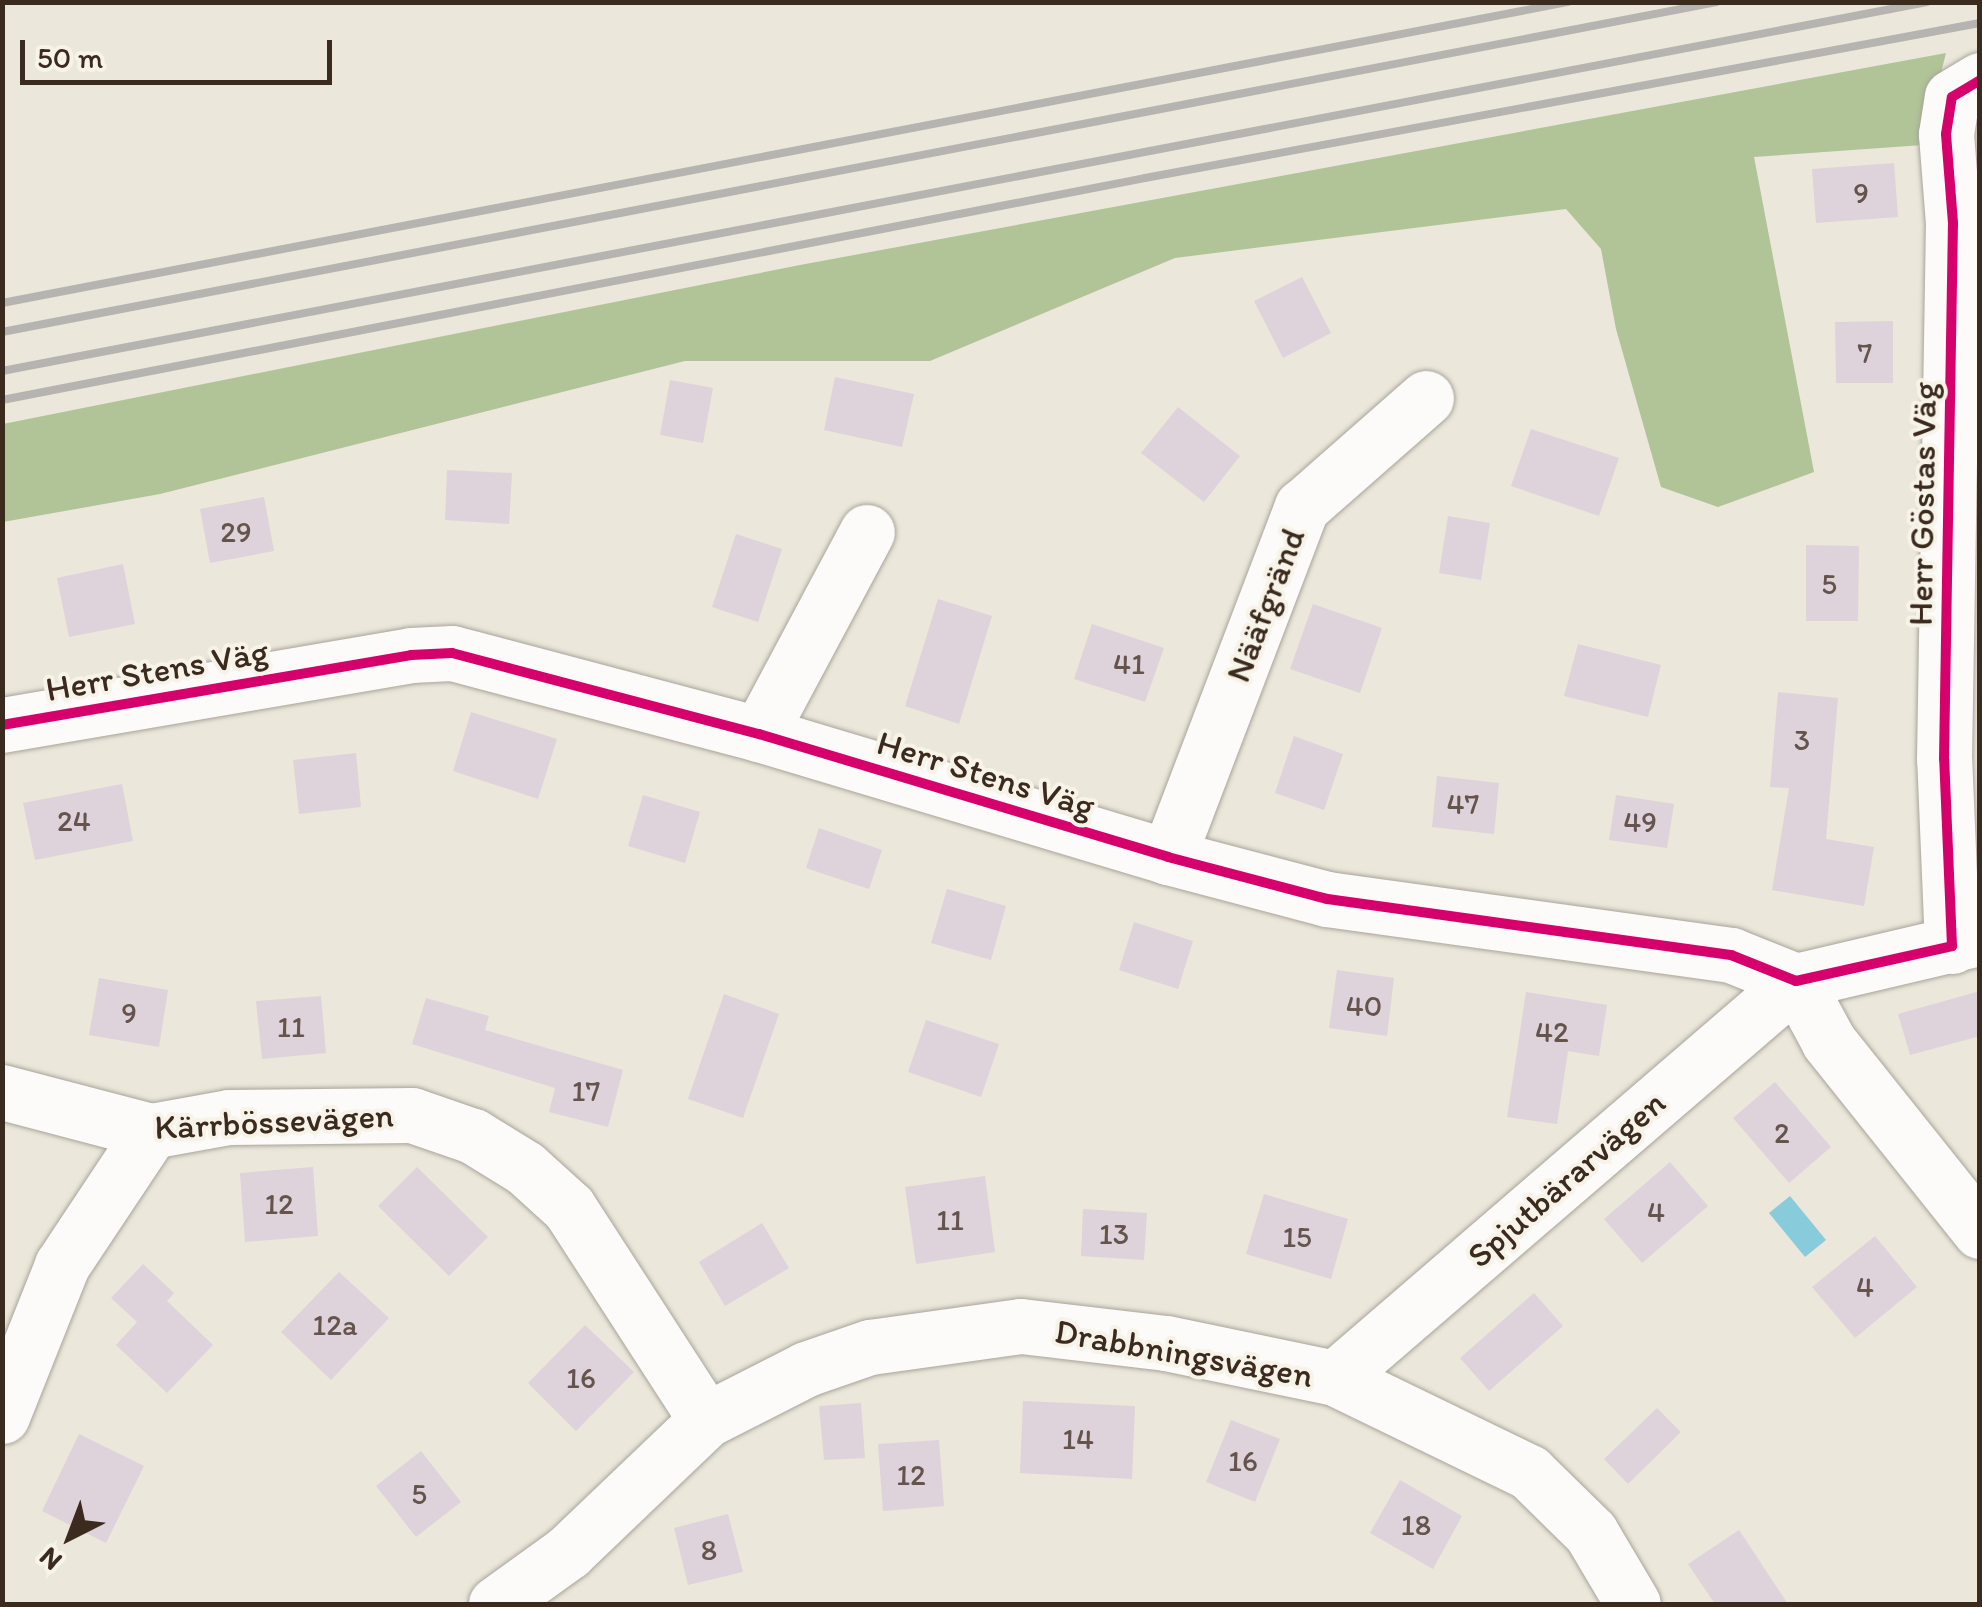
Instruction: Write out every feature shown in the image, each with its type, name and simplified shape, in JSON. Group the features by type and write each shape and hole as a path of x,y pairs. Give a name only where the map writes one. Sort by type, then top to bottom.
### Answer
{"street":[{"name":"Herr Göstas Väg","path":"1966,942 1944,759 1953,224 1946,134 1952,98 1980,80"},
{"name":"Nääfgränd","path":"1168,857 1302,507 1426,398"},
{"path":"759,734 866,532"},
{"name":"Herr Stens Väg","path":"2,724 410,655 452,653 759,734 1168,857 1327,899 1731,955 1796,980"},
{"path":"1966,942 1796,980 1829,1042 1980,1231"},
{"name":"Spjutbärarvägen","path":"1336,1378 1796,980"},
{"name":"Kärrbössevägen","path":"2,1092 151,1131 229,1117 375,1114 412,1115 473,1136 524,1168 570,1208 706,1420"},
{"path":"2,1416 62,1265 151,1131"},
{"name":"Drabbningsvägen","path":"496,1604 568,1552 706,1420 806,1370 870,1347 1021,1326 1166,1343 1336,1378 1529,1472 1591,1533 1633,1604"}],"green space":[{"path":"1946,53 1923,145 1754,157 1814,472 1718,507 1661,487 1616,329 1601,249 1566,209 1175,258 930,361 685,361 160,494 3,522 3,424 800,265"}],"water":[{"path":"1790,1196 1826,1240 1805,1257 1769,1213"}],"building":[{"path":"1894,163 1898,217 1816,223 1812,169"},
{"path":"1302,277 1331,333 1283,358 1254,301"},
{"path":"1893,321 1893,383 1836,383 1835,322"},
{"path":"835,377 914,394 902,447 824,430"},
{"path":"670,380 713,388 703,443 660,435"},
{"path":"1178,407 1240,456 1204,502 1141,453"},
{"path":"1531,429 1619,458 1599,516 1511,486"},
{"path":"447,470 512,473 509,524 445,520"},
{"path":"264,497 274,551 210,563 200,509"},
{"path":"1448,516 1490,523 1481,580 1439,573"},
{"path":"736,534 782,549 758,622 712,607"},
{"path":"1806,545 1859,546 1858,621 1806,621"},
{"path":"123,564 135,624 69,637 57,578"},
{"path":"938,599 992,616 959,724 905,706"},
{"path":"1313,604 1382,628 1360,693 1290,669"},
{"path":"1092,624 1164,648 1145,702 1074,679"},
{"path":"1578,644 1661,665 1648,717 1564,696"},
{"path":"1778,692 1838,698 1826,839 1874,847 1864,906 1772,890 1789,788 1770,787"},
{"path":"471,712 557,739 538,799 453,771"},
{"path":"1294,736 1343,754 1324,810 1275,793"},
{"path":"356,753 361,807 299,814 293,760"},
{"path":"1437,776 1499,783 1494,834 1432,827"},
{"path":"122,784 133,841 35,860 23,803"},
{"path":"643,795 700,812 685,863 628,846"},
{"path":"1616,795 1674,804 1667,848 1609,840"},
{"path":"819,828 882,850 869,889 806,868"},
{"path":"947,889 1006,906 991,960 931,943"},
{"path":"1134,922 1193,941 1178,989 1119,970"},
{"path":"1337,970 1394,978 1387,1036 1329,1028"},
{"path":"99,978 168,990 159,1047 89,1035"},
{"path":"1980,991 1980,1036 1910,1055 1898,1014"},
{"path":"1526,992 1607,1005 1599,1056 1568,1051 1557,1124 1507,1117"},
{"path":"724,994 779,1014 743,1118 688,1099"},
{"path":"321,996 326,1053 262,1059 256,1001"},
{"path":"426,998 489,1016 485,1030 623,1070 608,1127 549,1112 555,1088 412,1044"},
{"path":"926,1020 999,1044 981,1097 908,1072"},
{"path":"1775,1082 1831,1147 1789,1183 1733,1118"},
{"path":"1670,1162 1708,1206 1642,1263 1604,1219"},
{"path":"313,1167 318,1236 245,1242 240,1173"},
{"path":"417,1167 488,1237 449,1276 378,1206"},
{"path":"985,1176 995,1252 916,1264 905,1187"},
{"path":"1264,1194 1348,1219 1331,1279 1246,1254"},
{"path":"1083,1209 1147,1213 1144,1260 1081,1256"},
{"path":"762,1223 789,1268 725,1306 699,1262"},
{"path":"1875,1236 1917,1287 1855,1338 1812,1287"},
{"path":"143,1264 174,1293 167,1301 213,1345 167,1393 116,1345 137,1322 111,1298"},
{"path":"339,1272 389,1318 331,1380 281,1332"},
{"path":"1534,1293 1563,1326 1489,1391 1460,1358"},
{"path":"585,1325 634,1372 576,1431 528,1383"},
{"path":"1023,1401 1135,1406 1132,1479 1020,1473"},
{"path":"861,1403 865,1458 824,1460 819,1406"},
{"path":"1657,1408 1681,1432 1628,1484 1604,1459"},
{"path":"1231,1420 1280,1439 1255,1502 1206,1482"},
{"path":"79,1434 144,1466 106,1543 42,1511"},
{"path":"939,1440 944,1506 883,1511 878,1444"},
{"path":"421,1451 461,1502 416,1537 376,1486"},
{"path":"1400,1480 1462,1516 1433,1569 1370,1533"},
{"path":"728,1514 743,1572 688,1585 674,1528"},
{"path":"1739,1530 1788,1604 1715,1604 1688,1564"}],"railway":[{"path":"2,303 1568,2"},
{"path":"2,332 1717,2"},
{"path":"2,371 1927,2"},
{"path":"2,400 1145,178 1980,23"}],"cycle path":[{"path":"2,725 411,655 452,653 759,734 1168,857 1327,899 1731,955 1796,981 1952,946 1944,759 1953,223 1946,134 1952,97 1980,80"}]}
